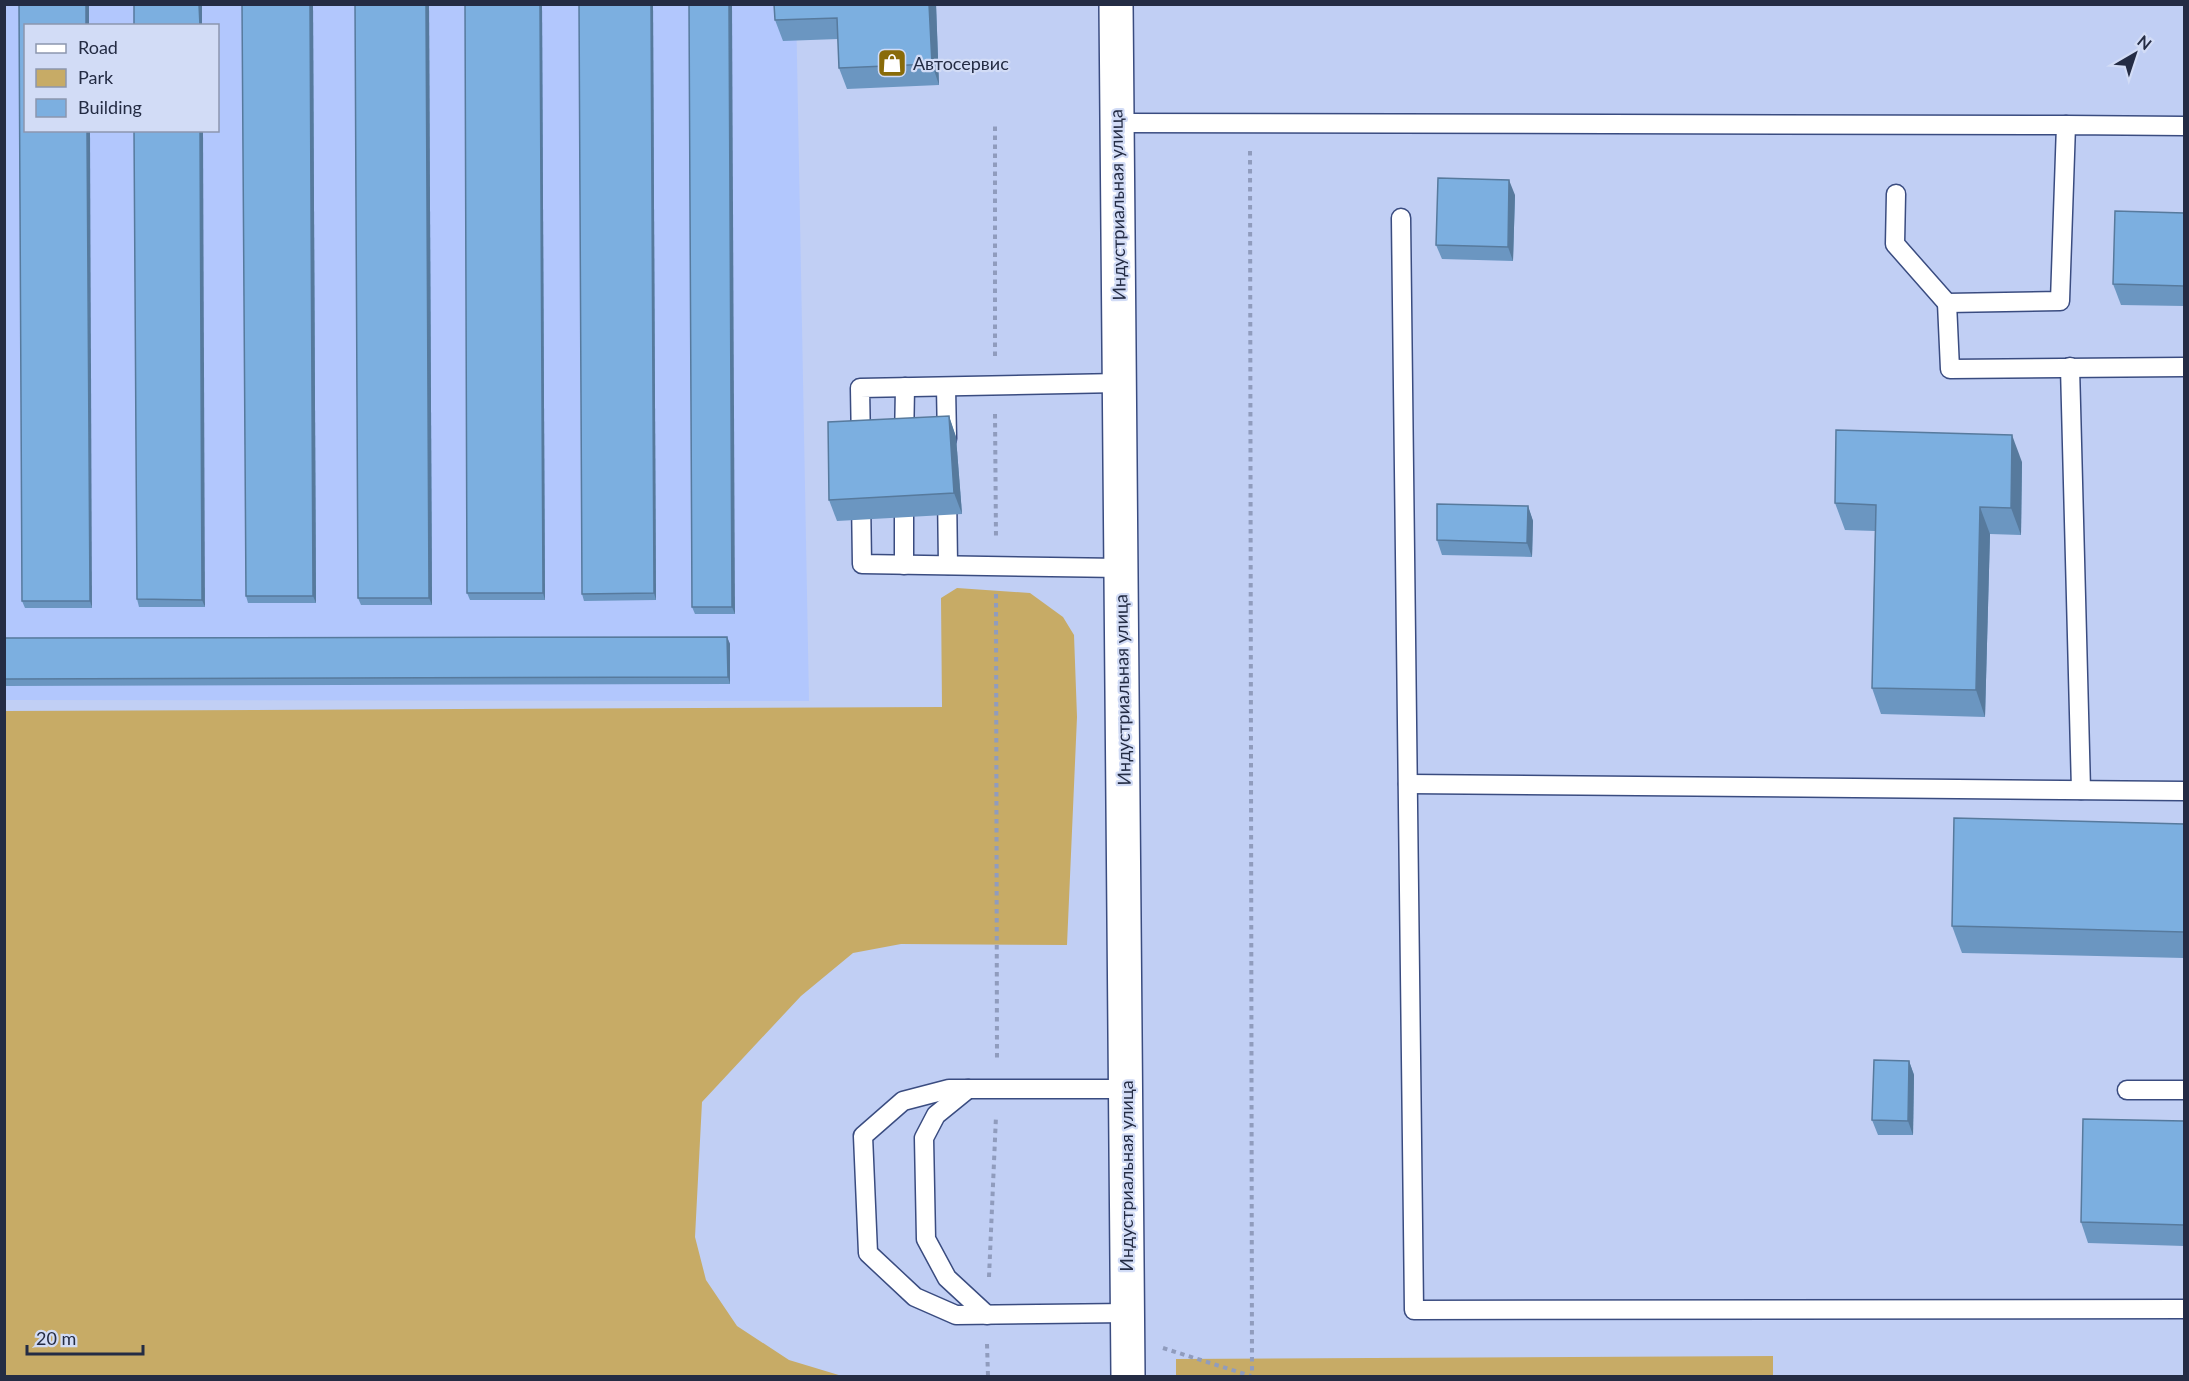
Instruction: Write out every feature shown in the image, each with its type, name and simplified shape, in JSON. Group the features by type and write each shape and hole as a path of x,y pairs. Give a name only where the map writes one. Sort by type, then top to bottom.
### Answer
{"street":[{"name":"Индустриальная улица","path":"1116,4 1128,1377"}],"lane":[{"path":"1117,123 2184,126"},
{"path":"1947,303 2060,301 2066,125"},
{"path":"1896,194 1895,244 1947,303 1950,369 2184,367"},
{"path":"1401,218 1414,1310 2184,1309"},
{"path":"2070,367 2081,790"},
{"path":"861,459 860,388 1119,383"},
{"path":"904,458 905,387"},
{"path":"946,387 948,565"},
{"path":"861,482 862,564 1121,568"},
{"path":"904,482 904,565"},
{"path":"1408,784 2184,791"},
{"path":"1126,1089 949,1089 903,1101 863,1136 867,1254 915,1297 956,1315 1128,1325"},
{"path":"968,1089 936,1115 924,1138 926,1239 947,1278 987,1315"},
{"path":"2127,1090 2184,1090"}],"path":[{"path":"988,1377 987,1315 997,1089 995,122"},
{"path":"1128,1325 1252,1377 1250,123"}],"shaded area":[{"path":"5,5 796,5 809,701 5,700"}],"green space":[{"path":"957,588 1030,593 1063,617 1074,635 1077,717 1067,945 901,944 853,953 801,996 702,1102 695,1237 706,1280 737,1326 789,1360 842,1376 5,1376 5,711 942,707 941,598"},
{"path":"1773,1356 1773,1376 1176,1376 1176,1359"}],"building":[{"path":"19,4 86,4 86,24 24,24 24,132 87,132 90,601 22,601"},
{"path":"134,4 199,4 200,24 134,24"},
{"path":"242,4 310,4 313,596 246,596"},
{"path":"355,4 426,4 429,598 358,598"},
{"path":"465,4 540,4 543,593 467,593"},
{"path":"579,4 651,4 654,593 582,594"},
{"path":"689,4 729,4 732,607 692,607"},
{"name":"Автосервис","path":"774,4 929,4 932,64 839,68 837,18 775,20"},
{"path":"134,132 200,132 202,600 137,599"},
{"path":"1438,178 1509,180 1508,247 1436,245"},
{"path":"2115,211 2184,213 2184,286 2113,284"},
{"path":"949,416 954,493 829,500 828,422"},
{"path":"1836,430 2012,435 2011,508 1980,507 1976,690 1872,688 1876,505 1835,503"},
{"path":"1437,504 1528,506 1527,543 1437,540"},
{"path":"727,637 728,677 4,679 4,638"},
{"path":"1954,818 2184,824 2184,932 1952,926"},
{"path":"1874,1060 1909,1061 1908,1121 1872,1120"},
{"path":"2083,1119 2184,1121 2184,1225 2081,1222"}],"place":[{"name":"Автосервис","path":"892,63"}]}
